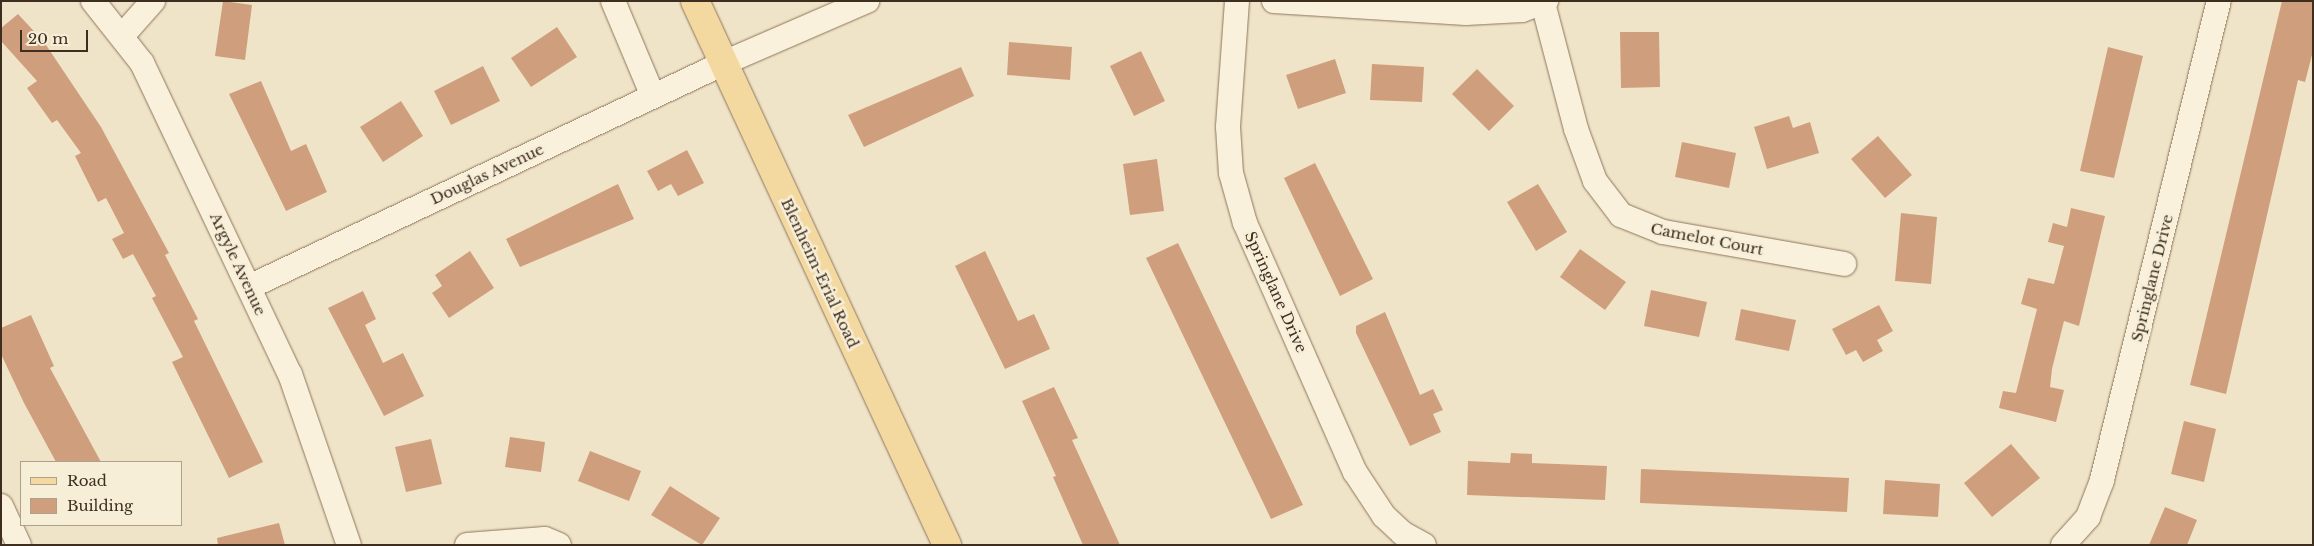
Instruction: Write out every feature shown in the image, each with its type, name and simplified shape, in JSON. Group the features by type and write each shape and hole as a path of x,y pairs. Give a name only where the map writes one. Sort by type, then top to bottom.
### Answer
{"main road":[{"name":"Blenheim-Erial Road","path":"695,1 726,62 758,141 947,545"}],"street":[{"name":"Argyle Avenue","path":"93,1 142,63 290,374 349,545"},
{"path":"122,36 153,1"},
{"path":"613,1 653,96"},
{"name":"Springlane Drive","path":"1237,1 1228,127 1232,173 1245,222 1355,472 1384,516 1402,534 1424,545"},
{"path":"1274,1 1466,13 1522,10 1544,2"},
{"name":"Springlane Drive","path":"2063,545 2088,517 2102,480 2219,1"},
{"name":"Camelot Court","path":"1544,2 1579,138 1595,181 1621,215 1663,232 1844,264"},
{"name":"Douglas Avenue","path":"249,287 653,96 856,3"},
{"path":"1,506 19,545"},
{"path":"467,545 545,539 559,545"}],"building":[{"path":"223,1 252,5 245,60 215,56"},
{"path":"2282,1 2313,1 2313,51 2305,82 2298,80 2226,394 2190,385"},
{"path":"18,14 44,42 101,127 169,253 165,255 198,319 194,321 263,462 229,478 172,362 183,357 152,298 156,296 133,254 123,259 112,239 124,233 106,198 98,202 75,156 81,153 57,120 52,123 27,88 37,81 1,41 1,28"},
{"path":"557,27 577,57 531,87 511,58"},
{"path":"1620,32 1659,32 1660,87 1621,88"},
{"path":"1009,42 1072,47 1070,80 1007,75"},
{"path":"2108,47 2143,56 2114,178 2080,171"},
{"path":"1141,51 1165,101 1134,116 1110,66"},
{"path":"1335,59 1346,93 1298,109 1286,75"},
{"path":"1372,64 1424,67 1422,102 1370,100"},
{"path":"483,66 500,101 451,125 434,91"},
{"path":"961,67 974,96 864,147 848,115"},
{"path":"1477,69 1514,106 1489,131 1452,94"},
{"path":"261,81 291,151 306,144 327,192 286,211 229,94"},
{"path":"401,101 423,136 383,162 360,127"},
{"path":"1789,116 1793,128 1810,122 1819,153 1767,169 1754,127"},
{"path":"1878,136 1912,175 1885,198 1851,159"},
{"path":"1682,142 1736,153 1729,188 1675,177"},
{"path":"687,150 704,183 678,196 671,184 658,191 647,171"},
{"path":"1157,159 1164,211 1130,215 1123,164"},
{"path":"1315,163 1373,279 1340,296 1284,178"},
{"path":"618,184 634,219 520,267 506,239"},
{"path":"1538,184 1567,232 1536,251 1507,202"},
{"path":"2071,208 2105,216 2079,326 2064,321 2052,369 2050,387 2064,390 2056,422 1999,408 2003,391 2016,393 2037,309 2021,304 2028,278 2054,284 2064,246 2048,242 2053,223 2067,227"},
{"path":"1901,213 1937,217 1931,284 1895,281"},
{"path":"1178,243 1303,505 1271,519 1146,258"},
{"path":"1580,249 1626,282 1605,310 1560,277"},
{"path":"470,251 494,288 449,318 432,293 442,286 435,275"},
{"path":"985,251 1018,321 1034,314 1050,349 1005,369 955,266"},
{"path":"1651,290 1707,302 1699,337 1644,326"},
{"path":"363,291 376,319 365,325 383,363 403,353 424,396 384,416 328,308"},
{"path":"1879,305 1893,331 1877,340 1883,351 1863,362 1856,350 1846,355 1832,329"},
{"path":"1741,309 1796,320 1789,351 1735,340"},
{"path":"1385,312 1420,395 1433,389 1443,410 1433,414 1441,432 1410,446 1356,333 1356,326"},
{"path":"31,315 54,366 50,368 100,461 55,461 24,403 1,354 1,328"},
{"path":"1054,387 1078,438 1072,440 1120,545 1083,545 1053,477 1056,476 1022,401"},
{"path":"2184,421 2216,429 2204,482 2171,474"},
{"path":"510,437 545,442 541,472 505,467"},
{"path":"431,439 442,484 406,492 395,447"},
{"path":"2011,444 2040,478 1992,517 1964,483"},
{"path":"590,451 641,471 629,501 578,481"},
{"path":"1511,453 1532,454 1532,463 1607,466 1605,500 1467,495 1468,461 1510,463"},
{"path":"1641,469 1849,478 1847,512 1640,503"},
{"path":"1885,480 1940,484 1938,517 1883,514"},
{"path":"670,486 720,518 702,545 651,515"},
{"path":"2165,507 2197,520 2187,545 2149,545"},
{"path":"279,523 285,545 218,545 217,538"}]}
